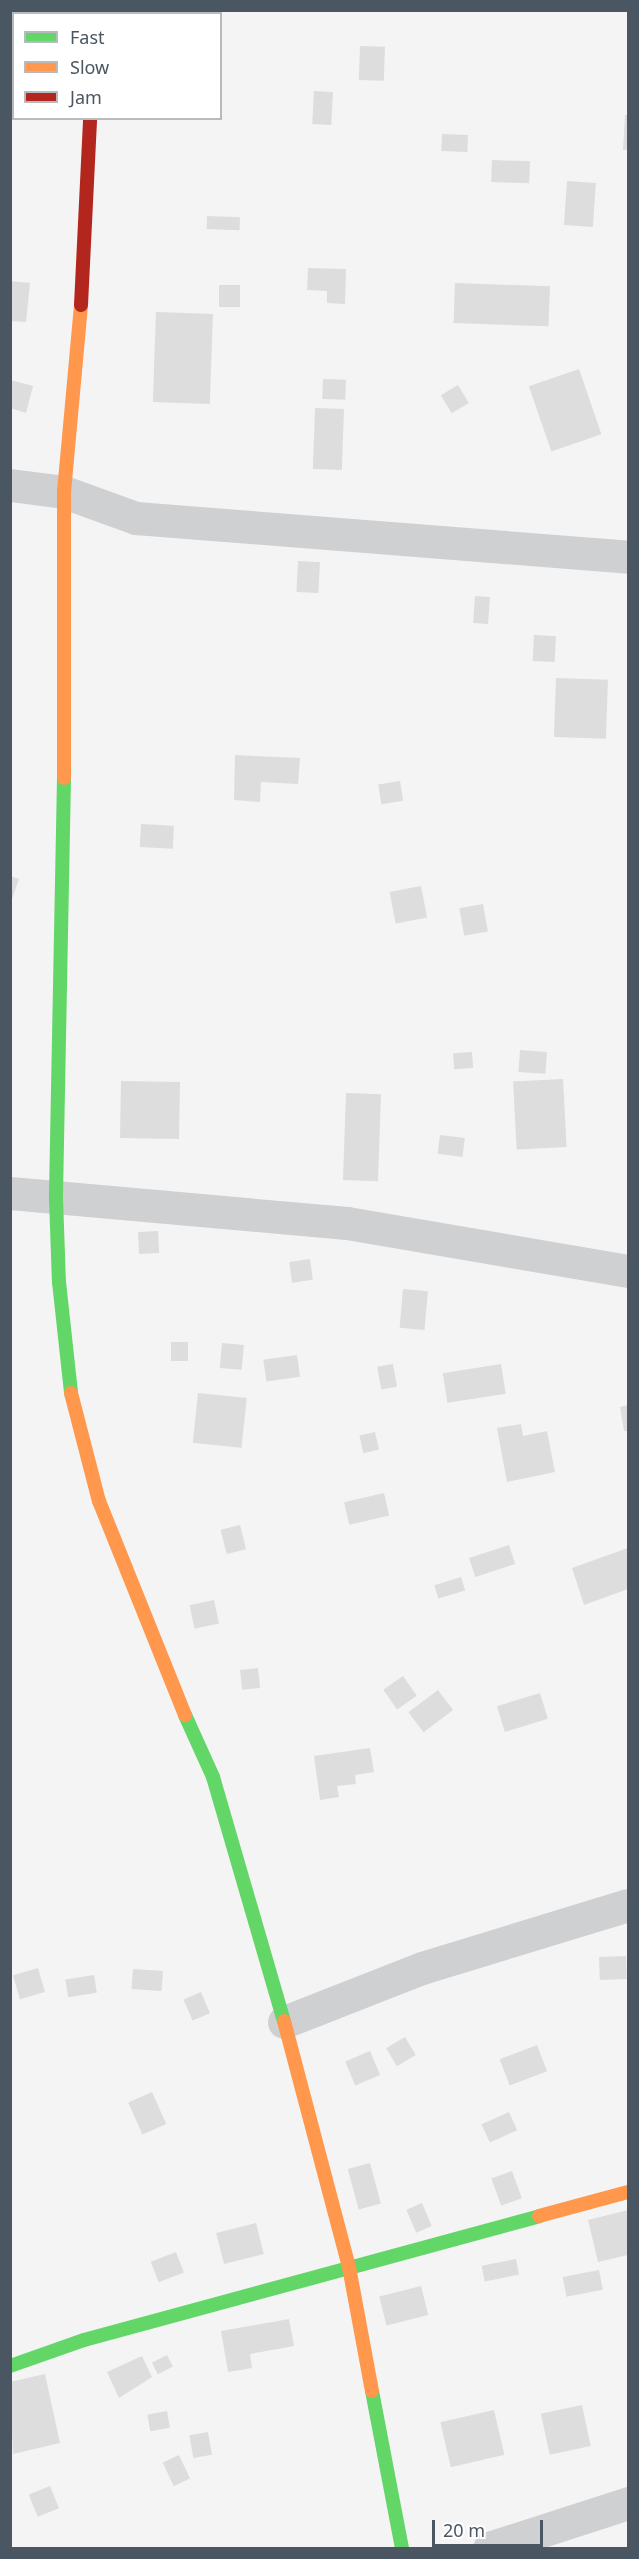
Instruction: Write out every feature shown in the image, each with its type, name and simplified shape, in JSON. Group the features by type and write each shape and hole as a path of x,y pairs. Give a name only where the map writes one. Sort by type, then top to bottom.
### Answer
{"street":[{"path":"90,120 81,300 64,492 67,627 57,1197 59,1282 73,1409 99,1501 170,1680 213,1777 284,2022 348,2267 402,2548"},
{"path":"10,485 64,492 135,518 628,557"},
{"path":"10,1193 347,1223 628,1271"},
{"path":"284,2022 422,1968 628,1905"},
{"path":"10,2366 84,2340 628,2192"},
{"path":"489,2548 628,2503"}],"building":[{"path":"10,10 28,10 12,12 12,35"},
{"path":"360,46 385,47 384,81 359,80"},
{"path":"314,91 333,92 331,125 312,124"},
{"path":"625,115 628,115 628,150 623,150"},
{"path":"442,134 468,135 467,152 441,151"},
{"path":"492,160 530,161 529,183 491,182"},
{"path":"567,181 596,183 593,227 564,225"},
{"path":"207,216 240,217 240,230 207,229"},
{"path":"308,268 346,269 345,304 327,303 327,291 307,290"},
{"path":"10,281 30,283 26,322 10,321"},
{"path":"455,283 550,286 549,326 454,323"},
{"path":"219,285 240,285 240,307 219,307"},
{"path":"156,312 213,314 210,404 153,402"},
{"path":"579,369 601,434 551,451 529,386"},
{"path":"323,379 346,380 345,400 322,399"},
{"path":"10,380 33,386 26,413 10,408"},
{"path":"458,385 469,403 452,413 441,395"},
{"path":"315,408 344,409 342,470 313,469"},
{"path":"298,561 320,562 318,593 296,592"},
{"path":"475,596 490,597 488,624 473,623"},
{"path":"534,635 556,636 555,662 533,661"},
{"path":"556,678 608,680 606,739 554,737"},
{"path":"235,755 300,758 298,784 261,782 260,802 234,800"},
{"path":"400,781 403,801 381,804 378,784"},
{"path":"141,824 174,826 173,849 140,847"},
{"path":"10,876 19,879 11,902 10,902"},
{"path":"421,886 427,917 396,924 390,892"},
{"path":"483,904 488,932 464,936 459,908"},
{"path":"520,1050 547,1052 545,1074 518,1072"},
{"path":"472,1052 473,1068 454,1069 453,1053"},
{"path":"563,1079 567,1147 517,1150 513,1082"},
{"path":"121,1081 180,1082 179,1139 120,1138"},
{"path":"346,1093 381,1094 378,1181 343,1180"},
{"path":"440,1135 465,1138 462,1157 438,1154"},
{"path":"158,1231 159,1253 139,1254 138,1232"},
{"path":"310,1259 313,1280 292,1283 289,1262"},
{"path":"403,1289 428,1291 425,1330 400,1328"},
{"path":"171,1342 188,1342 188,1361 171,1361"},
{"path":"222,1343 244,1345 242,1370 220,1368"},
{"path":"297,1355 300,1377 266,1382 263,1360"},
{"path":"393,1364 397,1387 381,1389 377,1367"},
{"path":"501,1364 506,1394 447,1403 443,1373"},
{"path":"198,1393 247,1398 242,1448 193,1443"},
{"path":"628,1405 628,1431 624,1431 620,1407"},
{"path":"521,1424 523,1436 547,1431 555,1472 507,1482 497,1428"},
{"path":"375,1432 379,1450 363,1453 359,1436"},
{"path":"384,1493 389,1515 349,1525 344,1502"},
{"path":"240,1525 246,1549 227,1554 221,1530"},
{"path":"509,1545 515,1564 475,1577 469,1558"},
{"path":"628,1548 628,1589 584,1605 572,1568"},
{"path":"461,1577 465,1590 438,1599 434,1585"},
{"path":"214,1600 219,1623 195,1629 190,1605"},
{"path":"258,1668 260,1688 242,1690 240,1670"},
{"path":"403,1676 417,1696 397,1709 383,1690"},
{"path":"438,1690 453,1710 423,1732 408,1712"},
{"path":"540,1693 548,1719 505,1732 497,1706"},
{"path":"370,1748 374,1772 355,1775 356,1784 337,1786 339,1797 320,1800 314,1756"},
{"path":"626,1956 627,1979 600,1980 599,1957"},
{"path":"38,1968 45,1992 20,1999 13,1975"},
{"path":"133,1969 163,1971 162,1991 132,1989"},
{"path":"94,1975 97,1993 68,1997 65,1980"},
{"path":"201,1992 210,2013 192,2021 184,1999"},
{"path":"405,2037 416,2055 397,2066 386,2048"},
{"path":"537,2045 547,2071 510,2085 500,2059"},
{"path":"370,2051 380,2075 355,2085 345,2062"},
{"path":"152,2092 166,2124 142,2135 128,2103"},
{"path":"509,2112 517,2130 490,2142 482,2124"},
{"path":"370,2163 381,2204 359,2210 348,2169"},
{"path":"512,2171 522,2198 501,2206 491,2179"},
{"path":"422,2203 432,2226 416,2233 406,2210"},
{"path":"628,2210 628,2255 598,2262 588,2220"},
{"path":"256,2223 264,2254 224,2264 216,2233"},
{"path":"176,2252 184,2273 159,2282 151,2262"},
{"path":"516,2259 519,2275 485,2281 482,2266"},
{"path":"599,2270 603,2290 566,2297 563,2277"},
{"path":"421,2286 428,2315 387,2326 379,2296"},
{"path":"289,2319 294,2346 250,2354 252,2368 228,2372 221,2331"},
{"path":"167,2355 173,2367 158,2374 152,2363"},
{"path":"142,2356 152,2377 119,2398 107,2372"},
{"path":"45,2374 60,2443 13,2454 10,2382"},
{"path":"582,2405 591,2446 550,2455 541,2414"},
{"path":"494,2410 504,2455 451,2467 440,2422"},
{"path":"167,2411 170,2428 150,2431 147,2414"},
{"path":"208,2432 212,2455 193,2458 189,2435"},
{"path":"179,2455 190,2479 174,2486 163,2463"},
{"path":"50,2486 59,2508 38,2517 29,2495"}],"traffic: fast":[{"path":"64,778 56,1198 59,1282 71,1393"},
{"path":"185,1715 213,1777 284,2021"},
{"path":"10,2366 84,2340 539,2216"},
{"path":"372,2391 402,2548"}],"traffic: slow":[{"path":"64,778 64,492 81,305"},
{"path":"71,1393 99,1501 185,1715"},
{"path":"284,2021 349,2267 372,2391"},
{"path":"539,2216 628,2192"}],"traffic: jam":[{"path":"81,305 90,120"}]}
